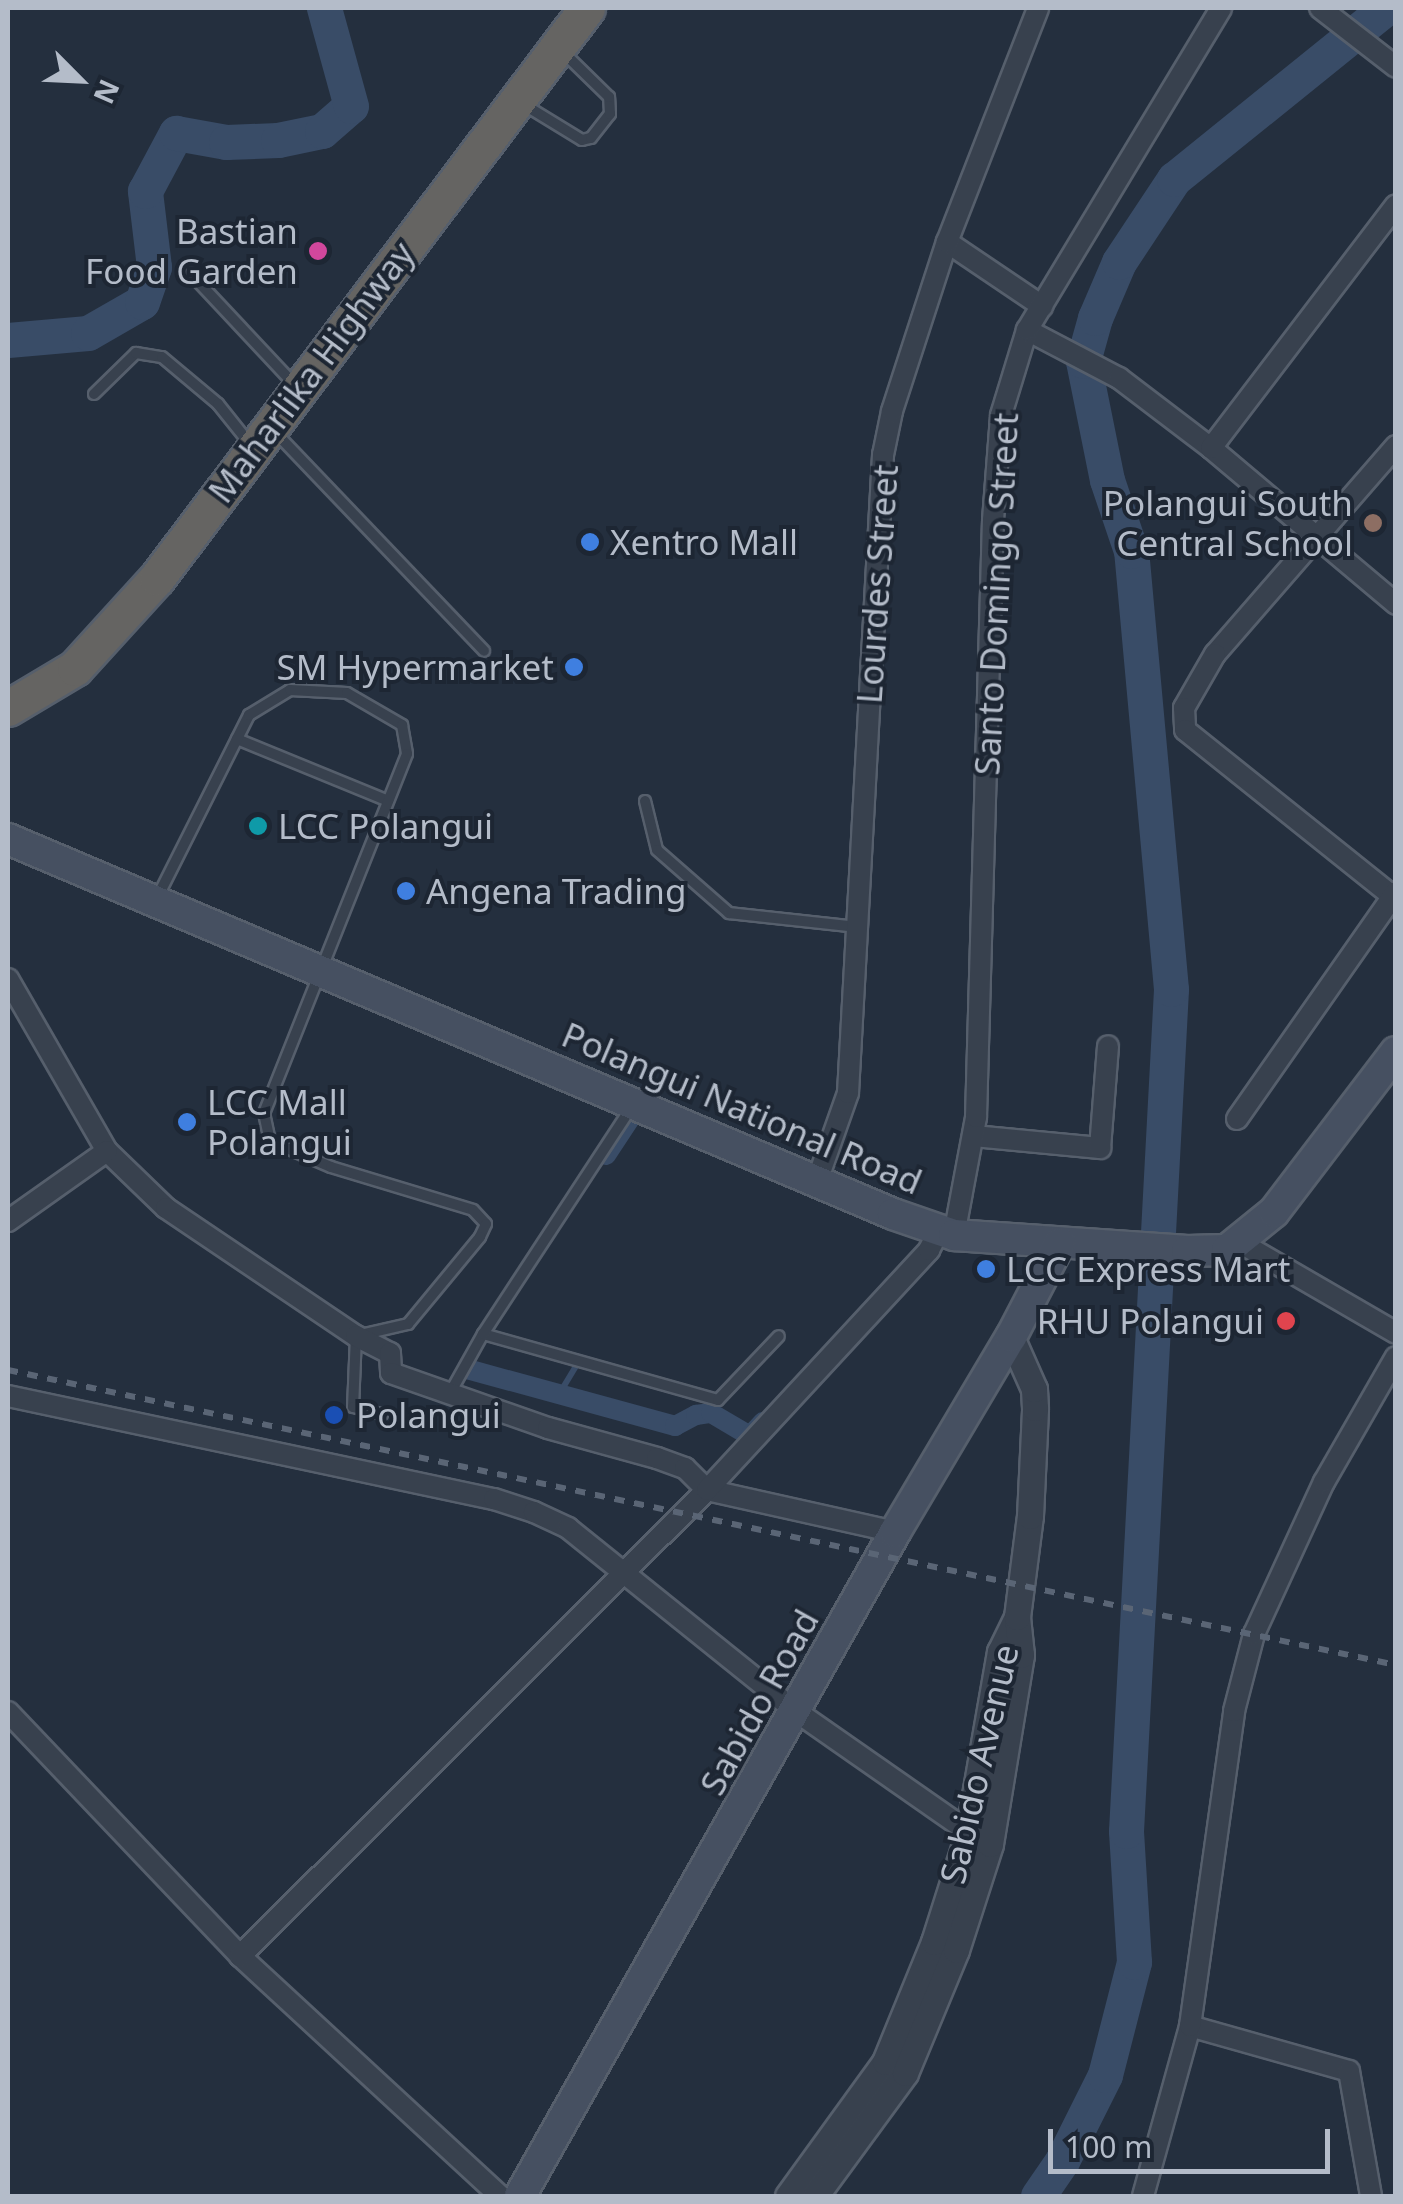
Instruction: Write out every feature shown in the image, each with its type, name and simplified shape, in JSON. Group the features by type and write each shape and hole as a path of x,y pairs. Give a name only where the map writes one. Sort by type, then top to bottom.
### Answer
{"highway":[{"name":"Maharlika Highway","path":"8,708 75,668 157,578 587,8"}],"main road":[{"name":"Polangui National Road","path":"8,839 946,1233 1187,1251 1227,1250 1241,1243"},
{"path":"1241,1243 1274,1212 1396,1052"},
{"name":"Sabido Road","path":"520,2196 797,1712 895,1532 1011,1336 1060,1243"}],"street":[{"name":"Lourdes Street","path":"817,1182 848,1093 883,456 892,411 947,242 1038,8"},
{"name":"Santo Domingo Street","path":"946,1233 974,1136 982,1008 993,520 1001,415 1027,330 1221,8"},
{"path":"1320,8 1396,68"},
{"path":"1211,448 1396,205"},
{"path":"947,242 1042,306"},
{"path":"1027,330 1099,367 1211,448 1396,604"},
{"path":"1237,1120 1394,895 1185,730 1184,708 1215,654 1396,446"},
{"path":"8,979 107,1150 166,1208 356,1336 390,1353 390,1373 548,1428 685,1468 707,1490 895,1532"},
{"path":"974,1136 1100,1148 1108,1046"},
{"path":"8,1221 107,1150"},
{"path":"240,1956 707,1490 946,1233"},
{"path":"1241,1243 1396,1332"},
{"name":"Sabido Avenue","path":"815,2196 895,2068 945,1946 979,1839 1020,1655 1017,1617 1030,1516 1034,1390 1011,1336"},
{"path":"1142,2196 1190,2026 1234,1711 1254,1634 1324,1482 1396,1358"},
{"path":"8,1396 494,1498 568,1528 797,1712 979,1839"},
{"path":"8,1712 240,1956 500,2196"},
{"path":"1190,2026 1349,2071 1371,2196"},
{"name":"Sabido Avenue","path":"788,2196 895,2068"}],"lane":[{"path":"516,100 582,140 591,138 610,114 608,97 558,46"},
{"path":"191,274 298,388"},
{"path":"94,394 136,354 162,357 262,438 484,652"},
{"path":"156,900 249,715 290,690 347,693 402,725 408,754 318,970 264,1113 270,1141 331,1166 473,1210 486,1224 480,1238 408,1324 356,1336 353,1407 382,1414"},
{"path":"238,739 388,801"},
{"path":"645,802 657,850 729,913 858,928"},
{"path":"450,1393 482,1334 634,1104"},
{"path":"482,1334 718,1400 779,1336"}],"waterway":[{"path":"8,340 88,333 142,302 154,267 145,191 176,133 226,142 278,140 322,131 351,106 324,8"},
{"path":"1038,2196 1062,2161 1105,2075 1134,1962 1126,1831 1171,989 1131,551 1107,480 1083,361 1095,318 1119,262 1174,179 1386,8"},
{"path":"606,1155 633,1114"},
{"path":"561,1391 579,1361"},
{"path":"467,1369 675,1426 696,1415 711,1413 750,1436 763,1422"}],"railway":[{"path":"8,1370 1396,1665"}],"place":[{"name":"Bastian Food Garden","path":"318,251"},
{"name":"Polangui South Central School","path":"1373,523"},
{"name":"Xentro Mall","path":"590,542"},
{"name":"SM Hypermarket","path":"574,667"},
{"name":"LCC Polangui","path":"258,826"},
{"name":"Angena Trading","path":"406,891"},
{"name":"LCC Mall Polangui","path":"187,1122"},
{"name":"LCC Express Mart","path":"986,1269"},
{"name":"RHU Polangui","path":"1286,1321"},
{"name":"Polangui","path":"334,1415"}]}
